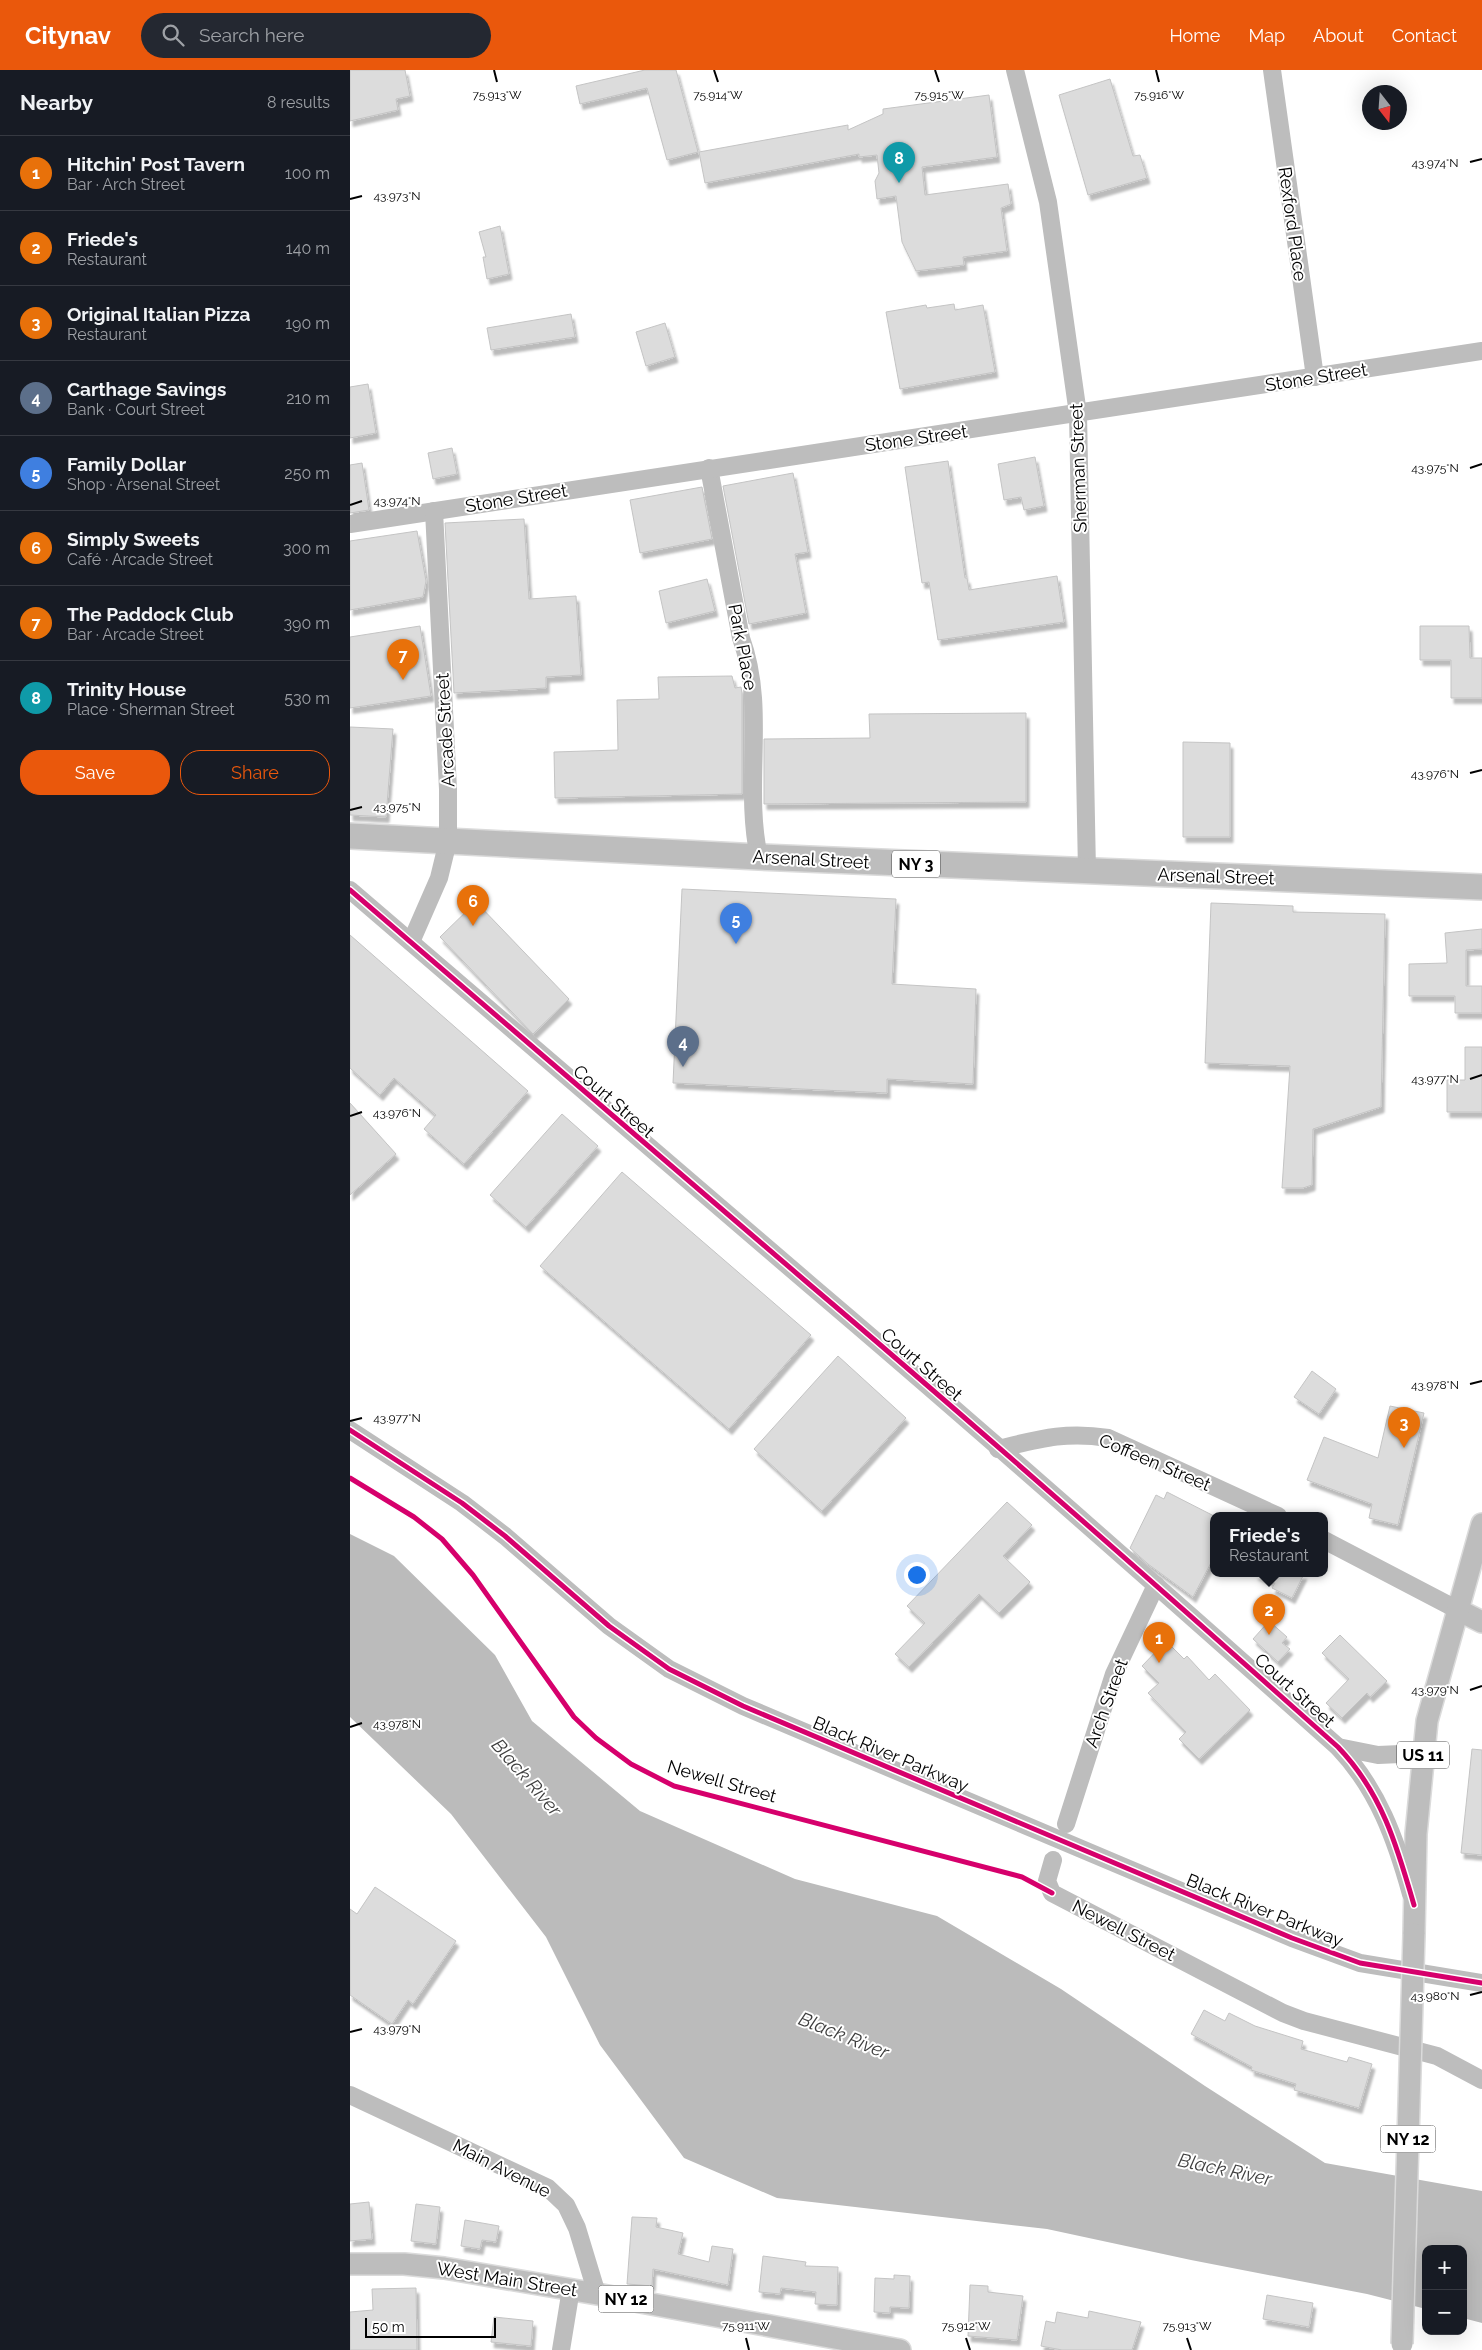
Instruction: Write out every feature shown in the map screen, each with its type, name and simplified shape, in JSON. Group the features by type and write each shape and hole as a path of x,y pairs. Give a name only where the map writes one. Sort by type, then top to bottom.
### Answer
{"highway":[{"name":"Arsenal Street","path":"350,836 759,857 1482,887"}],"main road":[{"name":"US 11","path":"1414,1934 1416,1834 1427,1721 1482,1524"},
{"path":"1458,1610 1482,1622"},
{"name":"NY 12","path":"1402,2347 1414,1934"},
{"name":"West Main Street","path":"350,2264 404,2264 444,2268 571,2289 900,2350"}],"street":[{"name":"Sherman Street","path":"1015,70 1048,202 1078,414 1087,871"},
{"name":"Rexford Place","path":"1272,70 1315,378"},
{"name":"Stone Street","path":"350,524 1482,351"},
{"name":"Park Place","path":"709,468 741,638 749,661 754,712 754,831 759,857"},
{"name":"Arcade Street","path":"411,942 439,878 448,842 447,780 434,511"},
{"name":"Court Street","path":"350,890 1156,1585 1338,1747 1353,1762 1383,1811 1396,1843 1414,1905"},
{"name":"Black River Parkway","path":"350,1430 462,1503 505,1536 610,1626 669,1669 743,1706 1274,1930 1343,1957 1360,1963 1482,1983"},
{"name":"Coffeen Street","path":"998,1449 1041,1438 1082,1434 1108,1438 1269,1512"},
{"path":"1328,1542 1458,1610"},
{"name":"Arch Street","path":"1066,1824 1114,1674 1156,1585"},
{"name":"Court Street","path":"1338,1747 1378,1755 1423,1753"},
{"name":"Newell Street","path":"1053,1860 1046,1882 1052,1893 1283,2012 1304,2021 1437,2056 1482,2080"},
{"name":"Main Avenue","path":"350,2095 548,2188 566,2204 577,2228 597,2294"},
{"path":"561,2350 571,2289"}],"water":[{"name":"Black River","path":"350,1534 394,1556 495,1655 532,1721 640,1811 795,1879 937,1916 1061,1989 1205,2086 1325,2163 1482,2191 1482,2323 1467,2319 1467,2245 1422,2245 1422,2308 1367,2294 1191,2260 1047,2229 777,2198 684,2158 600,2045 546,1937 451,1814 350,1717"}],"building":[{"path":"350,70 405,70 410,96 396,99 398,110 350,121"},
{"path":"645,70 676,70 698,152 667,160 647,88 580,104 576,86"},
{"path":"1110,79 1133,156 1140,155 1147,178 1088,195 1059,95"},
{"path":"989,95 997,157 922,167 925,195 1008,184 1011,204 1001,208 1007,251 963,257 964,265 916,271 902,242 896,196 877,199 875,181 879,173 877,155 859,157 859,154 705,183 699,152 848,125 848,130 883,114 883,109"},
{"path":"500,226 509,274 487,279 483,257 486,257 479,232"},
{"path":"954,304 955,310 983,305 995,372 900,389 886,312 926,305 927,308"},
{"path":"571,314 575,337 491,350 487,328"},
{"path":"665,323 675,357 646,366 636,332"},
{"path":"368,384 376,433 350,438 350,387"},
{"path":"452,448 457,474 433,479 428,453"},
{"path":"1035,457 1044,506 1024,510 1021,497 1004,500 998,464"},
{"path":"948,461 965,578 967,578 969,590 1057,576 1064,622 938,640 929,582 922,583 905,467"},
{"path":"362,463 369,510 350,513 350,465"},
{"path":"793,473 808,552 795,554 806,613 749,624 723,486"},
{"path":"702,487 712,539 640,553 630,500"},
{"path":"524,519 529,599 576,596 581,675 546,677 546,688 454,693 445,523"},
{"path":"417,531 426,581 423,597 350,610 350,541"},
{"path":"707,579 715,611 666,623 659,591"},
{"path":"420,626 431,696 350,708 350,637"},
{"path":"1420,626 1469,626 1470,658 1482,658 1482,698 1451,698 1451,660 1420,660"},
{"path":"732,676 735,688 741,687 742,693 742,794 555,798 554,752 618,750 617,700 659,699 658,677"},
{"path":"1026,713 1026,802 764,804 764,739 870,738 869,714"},
{"path":"350,727 393,729 386,817 350,815"},
{"path":"1183,742 1230,743 1230,837 1183,837"},
{"path":"682,889 896,899 892,984 976,989 973,1084 887,1079 887,1093 673,1083"},
{"path":"476,902 569,999 533,1034 440,937"},
{"path":"1211,903 1293,906 1293,912 1385,914 1381,1107 1313,1129 1312,1185 1303,1188 1282,1188 1290,1066 1205,1063"},
{"path":"1482,929 1482,949 1466,950 1466,986 1482,986 1482,1013 1455,1013 1455,996 1409,996 1409,964 1447,963 1445,933"},
{"path":"350,935 528,1091 464,1164 424,1129 436,1115 394,1078 380,1095 350,1068"},
{"path":"1465,1047 1482,1047 1482,1112 1447,1112 1447,1080 1465,1080"},
{"path":"350,1103 396,1154 350,1195"},
{"path":"562,1114 598,1146 526,1227 490,1195"},
{"path":"622,1172 811,1335 729,1429 540,1266"},
{"path":"838,1356 906,1418 822,1511 754,1449"},
{"path":"1312,1371 1336,1389 1319,1414 1294,1397"},
{"path":"1390,1406 1424,1413 1398,1525 1369,1518 1372,1504 1307,1480 1324,1437 1378,1458"},
{"path":"1167,1492 1210,1514 1210,1565 1193,1597 1148,1564 1130,1548 1156,1495 1164,1499"},
{"path":"1007,1502 1032,1525 1003,1556 1030,1582 999,1613 979,1594 909,1667 895,1654 925,1623 907,1606"},
{"path":"1262,1577 1302,1577 1292,1598 1272,1588 1275,1583"},
{"path":"1269,1621 1287,1637 1282,1643 1290,1649 1278,1662 1253,1639"},
{"path":"1340,1635 1387,1681 1370,1697 1367,1693 1342,1718 1326,1703 1349,1679 1322,1653"},
{"path":"1166,1641 1184,1659 1187,1656 1209,1680 1215,1674 1250,1710 1199,1759 1179,1739 1186,1732 1148,1693 1159,1683 1142,1666"},
{"path":"1472,1749 1482,1750 1482,1855 1461,1853"},
{"path":"375,1887 456,1941 413,2004 408,2000 392,2024 350,1995 350,1909 357,1914"},
{"path":"1204,2010 1225,2021 1229,2013 1255,2026 1303,2041 1301,2049 1347,2062 1349,2057 1372,2064 1359,2108 1294,2090 1296,2084 1251,2070 1252,2067 1191,2034"},
{"path":"369,2202 372,2239 350,2241 350,2204"},
{"path":"416,2204 440,2207 436,2244 411,2241"},
{"path":"632,2217 657,2218 656,2227 683,2233 678,2254 709,2262 712,2246 733,2249 728,2285 653,2269 652,2286 627,2284"},
{"path":"465,2220 499,2226 496,2242 482,2240 480,2249 461,2246"},
{"path":"763,2256 806,2262 805,2266 838,2267 837,2305 815,2304 816,2292 781,2288 780,2294 759,2292"},
{"path":"894,2275 910,2276 909,2308 890,2307 890,2313 874,2312 875,2278 894,2279"},
{"path":"970,2285 988,2286 988,2292 1023,2296 1017,2340 968,2336"},
{"path":"416,2288 417,2350 350,2350 350,2312 373,2310 372,2289"},
{"path":"1267,2295 1313,2303 1309,2327 1263,2319"},
{"path":"1089,2311 1141,2322 1132,2350 1062,2350 1041,2346 1046,2321 1055,2323 1057,2312 1088,2318"},
{"path":"494,2317 533,2321 531,2346 491,2342"}],"cycle path":[{"path":"350,890 943,1399 1338,1747 1366,1783 1377,1802 1394,1841 1414,1905"},
{"path":"350,1430 462,1503 505,1536 609,1626 669,1669 743,1706 1292,1938 1360,1963 1482,1983"},
{"path":"350,1478 414,1517 442,1539 473,1575 574,1717 596,1738 631,1764 674,1786 1022,1877 1052,1893"}],"place":[{"name":"Trinity House","path":"899,183"},
{"name":"The Paddock Club","path":"403,680"},
{"name":"Simply Sweets","path":"473,926"},
{"name":"Family Dollar","path":"736,944"},
{"name":"Carthage Savings","path":"683,1067"},
{"name":"Original Italian Pizza","path":"1404,1448"},
{"name":"Friede's","path":"1269,1635"},
{"name":"Hitchin' Post Tavern","path":"1159,1663"}]}
